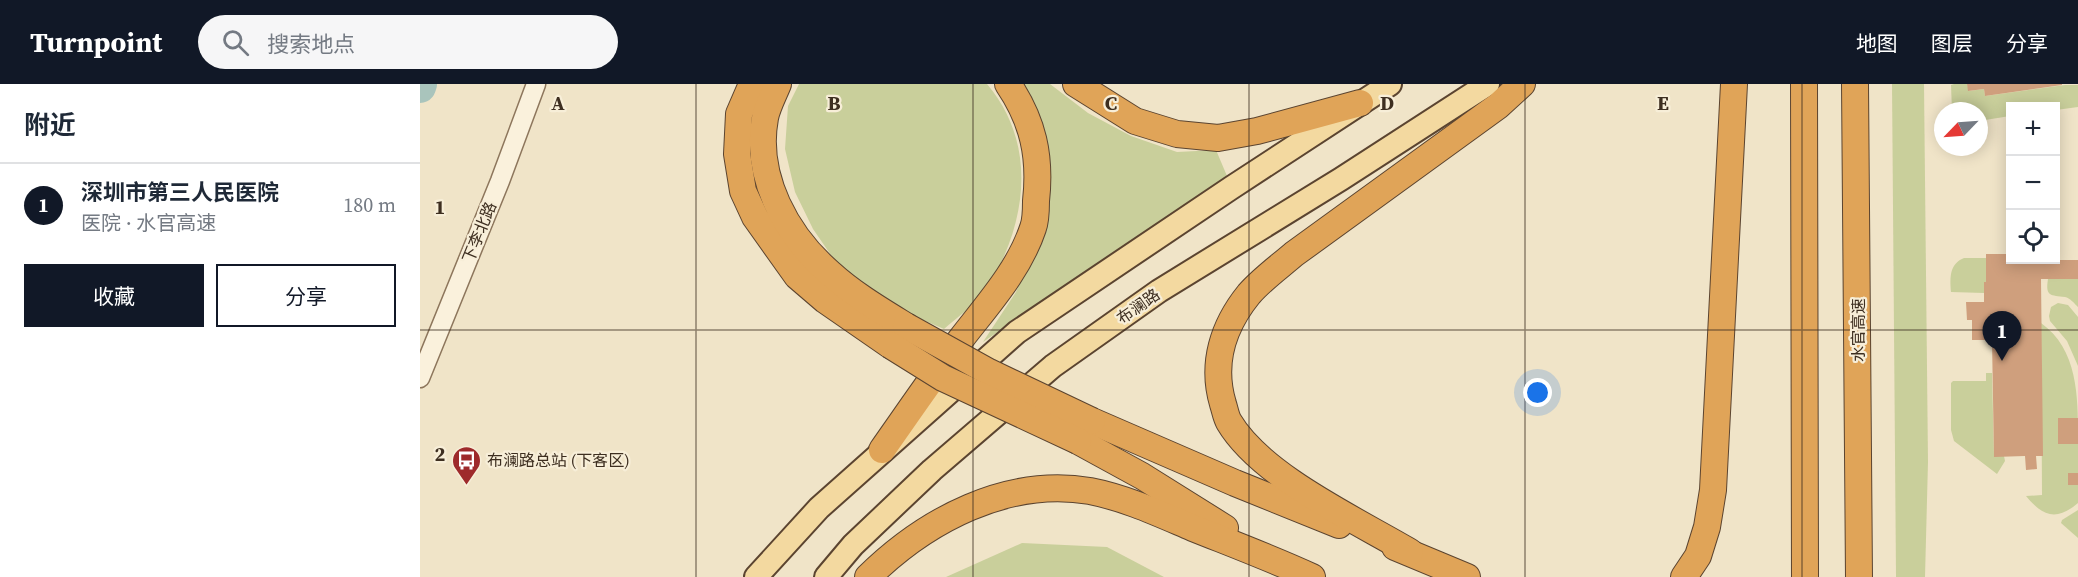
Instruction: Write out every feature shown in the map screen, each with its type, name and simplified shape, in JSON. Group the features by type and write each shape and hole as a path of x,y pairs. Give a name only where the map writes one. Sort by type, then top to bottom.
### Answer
{"highway":[{"path":"752,84 739,114 737,154 743,191 755,217 797,276 825,300 898,336 989,372 1085,431 1142,476 1281,562"},
{"path":"778,84 765,118 764,162 775,201 800,240 830,273 898,336"},
{"path":"882,450 961,339 986,309 1014,267 1034,227 1038,185 1036,144 1021,103 1008,84"},
{"path":"1076,84 1135,121 1177,134 1218,138 1257,131 1377,91"},
{"path":"1410,552 1289,481 1240,437 1228,420 1221,396 1218,373 1220,348 1231,319 1251,292 1273,272 1294,254 1498,106 1522,84"},
{"path":"1684,577 1698,556 1707,527 1713,490 1734,84"},
{"path":"1804,84 1805,577"},
{"name":"水官高速","path":"1855,84 1859,577"},
{"path":"1085,431 1235,483 1467,577"},
{"path":"868,577 918,534 958,513 1003,495 1065,488 1111,496 1141,506 1281,562 1312,577"}],"main road":[{"name":"布澜路","path":"826,577 853,546 932,470 1053,366 1159,291 1341,179 1488,84"},
{"path":"756,577 819,508 1017,332 1377,91"}],"street":[{"name":"下李北路","path":"420,378 500,181 536,84"}],"green space":[{"path":"799,84 987,84 1002,105 1019,149 1021,172 1017,219 1010,242 990,287 979,300 944,329 909,314 864,285 833,258 813,229 795,192 785,149 788,106"},
{"path":"1020,84 1050,84 1088,113 1131,136 1177,152 1216,150 1227,176 983,342 1016,292 1036,240"},
{"path":"1892,84 1924,84 1928,462 1925,577 1896,577"},
{"path":"1967,84 1969,91 1984,89 1985,96 2078,85 2078,107 2060,109 2060,102 2006,102 2006,117 1988,120 1988,102 1952,102 1951,85"},
{"path":"1964,258 1986,258 1984,293 1951,292 1953,268"},
{"path":"2048,279 2078,279 2078,307 2067,298 2050,294 2047,289"},
{"path":"2058,303 2068,305 2078,317 2078,366 2067,341 2050,321 2051,307"},
{"path":"2041,323 2062,346 2069,360 2076,390 2078,503 2057,514 2044,512 2026,496 2042,495"},
{"path":"1986,373 1992,373 1994,456 2004,456 2005,461 1997,474 1954,441 1951,430 1951,383 1953,381 1986,381"},
{"path":"2078,510 2078,538 2061,523"},
{"path":"1022,543 1107,547 1164,577 946,577"}],"building":[{"path":"1967,84 2062,85 1985,96 1984,89 1968,91"},
{"path":"1986,254 2006,254 2006,264 2060,264 2060,260 2078,260 2078,279 2041,279 2043,456 2036,456 2037,469 2026,470 2025,456 1994,457 1992,340 1972,340 1972,320 1967,320 1966,302 1984,302 1984,282 1986,282"},
{"path":"2058,418 2078,418 2078,444 2058,444"},
{"path":"2068,473 2078,473 2078,485 2068,485"}],"place":[{"name":"深圳市第三人民医院","path":"2002,361"},
{"name":"布澜路总站 (下客区)","path":"466,486"}]}
